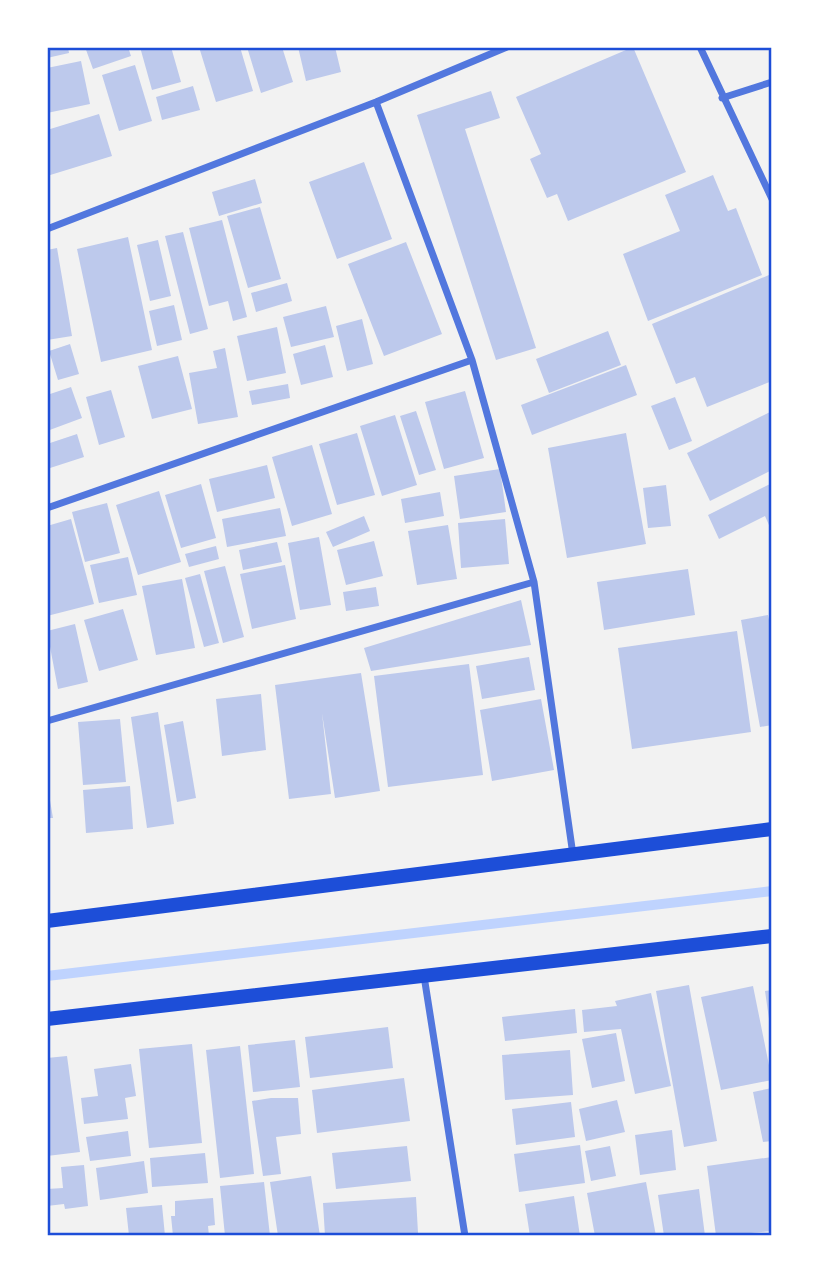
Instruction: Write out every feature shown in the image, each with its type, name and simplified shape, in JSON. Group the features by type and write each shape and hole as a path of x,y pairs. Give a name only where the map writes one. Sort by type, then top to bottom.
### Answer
{"main road":[{"path":"47,921 772,829"},
{"path":"47,1019 772,936"}],"street":[{"path":"47,229 376,102 507,47"},
{"path":"700,47 772,199"},
{"path":"722,98 772,82"},
{"path":"376,102 472,360 534,582 573,856"},
{"path":"47,508 472,360"},
{"path":"47,721 534,582"},
{"path":"424,975 465,1236"}],"building":[{"path":"47,47 68,47 69,53 47,58"},
{"path":"85,47 128,47 131,56 93,69"},
{"path":"140,47 171,47 181,82 152,90"},
{"path":"199,47 240,47 253,91 216,102"},
{"path":"247,47 282,47 293,82 261,93"},
{"path":"298,47 335,47 341,72 306,81"},
{"path":"633,47 686,172 568,221 557,194 547,198 530,159 541,154 516,97"},
{"path":"81,61 90,104 47,113 47,68"},
{"path":"135,65 152,121 119,131 102,75"},
{"path":"193,86 200,110 162,120 156,97"},
{"path":"491,91 500,118 465,129 536,348 496,360 417,115"},
{"path":"99,114 112,156 47,176 47,130"},
{"path":"364,162 392,239 337,259 309,182"},
{"path":"713,175 728,211 736,208 762,275 648,321 623,254 680,231 665,195"},
{"path":"255,179 262,203 219,216 212,192"},
{"path":"260,207 281,279 248,288 227,216"},
{"path":"222,220 247,317 233,321 228,301 209,306 189,228"},
{"path":"183,232 208,329 190,334 165,236"},
{"path":"128,237 152,350 101,362 77,249"},
{"path":"158,240 171,296 150,301 137,245"},
{"path":"406,242 442,334 384,356 348,264"},
{"path":"57,248 72,336 47,340 47,250"},
{"path":"769,275 772,282 772,381 707,407 695,377 676,384 652,324"},
{"path":"287,283 292,301 256,312 251,293"},
{"path":"174,305 182,340 157,346 149,311"},
{"path":"326,306 334,337 291,347 283,317"},
{"path":"362,319 373,364 347,371 336,326"},
{"path":"277,327 286,373 247,381 237,336"},
{"path":"608,331 621,365 549,393 536,359"},
{"path":"70,344 79,374 58,380 49,351"},
{"path":"325,345 333,377 301,385 293,354"},
{"path":"225,348 238,417 198,424 189,373 217,368 213,351"},
{"path":"178,356 192,409 152,419 138,366"},
{"path":"626,365 637,395 532,435 521,405"},
{"path":"288,384 290,398 252,405 249,391"},
{"path":"71,387 82,418 47,431 47,395"},
{"path":"111,390 125,437 99,445 86,397"},
{"path":"465,391 484,458 444,469 425,402"},
{"path":"675,397 692,441 669,450 651,406"},
{"path":"416,411 436,470 419,475 400,416"},
{"path":"772,411 772,470 710,501 687,453"},
{"path":"395,415 417,485 382,496 360,426"},
{"path":"357,433 375,495 337,505 319,444"},
{"path":"626,433 646,544 567,558 548,448"},
{"path":"77,434 84,457 47,469 47,444"},
{"path":"312,445 332,514 292,526 272,457"},
{"path":"267,465 275,498 217,512 209,479"},
{"path":"500,469 506,512 460,519 454,476"},
{"path":"772,483 772,532 765,516 719,539 708,515"},
{"path":"201,484 216,538 181,548 165,495"},
{"path":"666,485 671,526 648,528 643,488"},
{"path":"159,491 181,562 138,575 116,505"},
{"path":"440,492 444,516 405,523 401,499"},
{"path":"107,503 120,553 85,562 72,512"},
{"path":"280,508 286,536 227,547 222,519"},
{"path":"364,516 370,531 333,547 326,532"},
{"path":"71,519 94,604 47,616 47,526"},
{"path":"505,519 509,564 461,568 458,523"},
{"path":"448,525 457,579 417,585 408,531"},
{"path":"319,537 331,605 300,610 288,543"},
{"path":"374,541 383,576 346,585 337,550"},
{"path":"277,542 282,562 243,570 239,550"},
{"path":"216,546 219,559 189,567 185,554"},
{"path":"128,557 137,595 99,603 90,565"},
{"path":"285,565 296,619 252,629 240,574"},
{"path":"225,566 244,637 223,643 204,571"},
{"path":"688,569 695,615 604,630 597,582"},
{"path":"200,574 219,643 204,647 185,578"},
{"path":"182,579 195,648 156,655 142,586"},
{"path":"376,587 379,606 346,611 343,592"},
{"path":"521,600 531,645 371,671 364,648"},
{"path":"123,609 138,660 99,671 84,620"},
{"path":"768,615 772,635 772,725 760,727 741,620"},
{"path":"75,624 88,682 58,689 47,631"},
{"path":"737,631 751,732 632,749 618,648"},
{"path":"529,657 535,690 482,699 476,666"},
{"path":"469,664 483,775 388,787 374,676"},
{"path":"361,673 380,791 335,798 322,713 331,794 289,799 275,685"},
{"path":"261,694 266,750 222,756 216,699"},
{"path":"541,699 554,770 492,781 480,710"},
{"path":"158,712 174,824 147,828 131,717"},
{"path":"120,719 126,782 83,785 78,722"},
{"path":"183,721 196,798 177,802 164,725"},
{"path":"47,783 53,818 47,818"},
{"path":"130,786 133,829 86,833 83,790"},
{"path":"689,985 717,1141 684,1147 656,991"},
{"path":"753,986 772,1080 721,1090 701,997"},
{"path":"772,990 772,1026 770,1026 765,991"},
{"path":"651,993 671,1086 635,1094 621,1029 584,1032 582,1010 617,1006 615,1001"},
{"path":"575,1009 577,1033 505,1041 502,1017"},
{"path":"388,1027 393,1068 310,1078 305,1037"},
{"path":"616,1033 625,1081 592,1088 582,1039"},
{"path":"295,1040 300,1087 253,1092 248,1045"},
{"path":"192,1044 202,1143 149,1148 139,1049"},
{"path":"240,1046 254,1174 220,1178 206,1050"},
{"path":"570,1050 573,1095 505,1100 502,1055"},
{"path":"67,1056 80,1152 47,1156 47,1058"},
{"path":"131,1064 136,1096 125,1098 128,1119 84,1124 81,1098 98,1096 94,1069"},
{"path":"404,1078 410,1121 317,1133 312,1090"},
{"path":"772,1088 772,1141 763,1142 753,1092"},
{"path":"298,1098 301,1134 276,1137 281,1174 263,1176 252,1101"},
{"path":"617,1100 625,1132 586,1141 579,1109"},
{"path":"571,1102 575,1137 516,1145 512,1109"},
{"path":"672,1130 676,1170 640,1175 635,1135"},
{"path":"128,1131 131,1156 90,1161 86,1137"},
{"path":"580,1145 585,1183 519,1192 514,1154"},
{"path":"407,1146 411,1181 336,1189 332,1153"},
{"path":"610,1146 616,1176 591,1181 585,1151"},
{"path":"205,1153 208,1183 152,1187 150,1158"},
{"path":"772,1157 772,1231 716,1236 707,1166"},
{"path":"144,1161 148,1193 100,1200 96,1168"},
{"path":"84,1165 88,1206 65,1209 64,1204 47,1206 47,1189 63,1188 61,1167"},
{"path":"311,1176 320,1236 278,1236 270,1182"},
{"path":"264,1182 270,1236 225,1236 220,1186"},
{"path":"646,1182 656,1236 595,1236 587,1193"},
{"path":"699,1189 705,1236 664,1236 658,1195"},
{"path":"574,1196 580,1236 530,1236 525,1204"},
{"path":"416,1197 418,1233 325,1236 323,1203"},
{"path":"213,1198 215,1225 208,1226 209,1236 173,1236 171,1216 175,1216 175,1201"},
{"path":"162,1205 165,1236 129,1236 126,1208"}],"waterway":[{"path":"47,976 772,891"}]}
